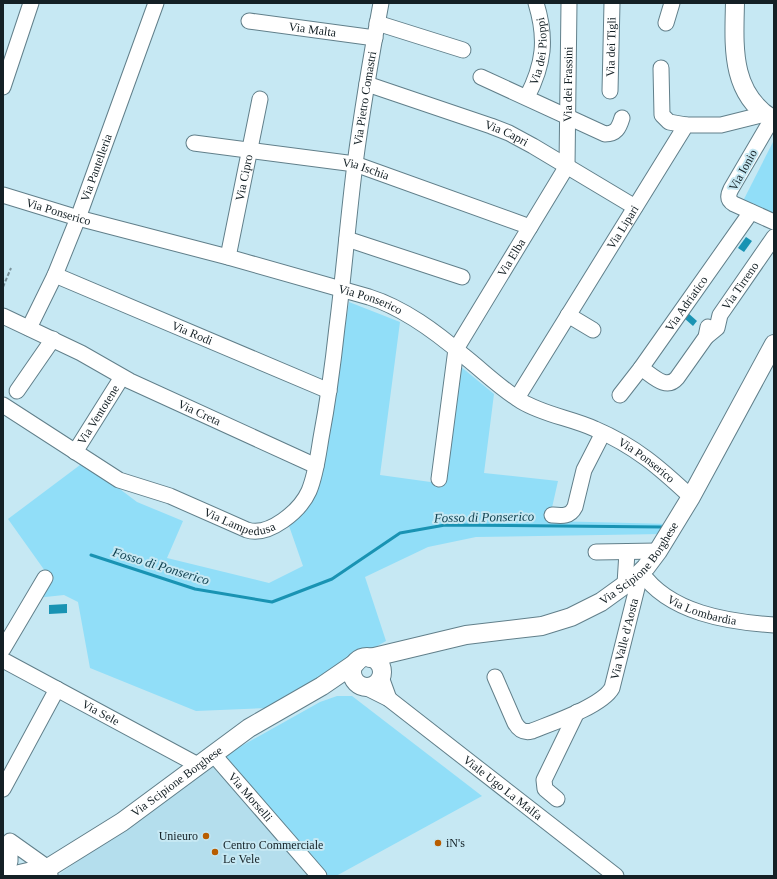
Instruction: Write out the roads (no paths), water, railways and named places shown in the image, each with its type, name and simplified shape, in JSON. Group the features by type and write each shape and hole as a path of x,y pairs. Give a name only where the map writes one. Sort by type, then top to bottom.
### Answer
{"main road":[{"path":"735,3 736,56 740,79 750,100 770,117"},
{"name":"Via Scipione Borghese","path":"30,876 49,872 134,814 249,728 322,686 372,666 404,651 466,635 542,626 571,617 601,602 641,572 658,551 691,497 774,344"},
{"path":"372,666 377,684 369,687 361,685 354,680 353,670 372,666"},
{"name":"Via Scipione Borghese","path":"322,686 342,683 361,685"},
{"path":"11,876 49,872"}],"street":[{"path":"3,87 31,3"},
{"name":"Via Pantelleria","path":"29,328 54,275 78,218 156,3"},
{"name":"Via Pietro Comastri","path":"342,289 355,164 381,3"},
{"name":"Via dei Pioppi","path":"527,97 538,72 542,52 542,26 536,3"},
{"name":"Via dei Frassini","path":"567,166 569,3"},
{"name":"Via dei Tigli","path":"610,91 612,3"},
{"path":"666,23 672,3"},
{"name":"Via Malta","path":"249,21 375,38"},
{"path":"377,23 463,50"},
{"path":"661,68 662,115 669,122 686,125 707,126 770,117"},
{"path":"481,77 602,133 613,133 617,130 622,118"},
{"name":"Via Capri","path":"368,84 497,128 522,140 635,207"},
{"name":"Via Cipro","path":"228,257 260,99"},
{"name":"Via Ionio","path":"770,117 729,194 729,199 732,203 774,222"},
{"name":"Via Lipari","path":"517,398 686,125"},
{"name":"Via Ischia","path":"194,143 355,164 530,227"},
{"name":"Via Elba","path":"456,349 567,166"},
{"name":"Via Ponserico","path":"3,195 78,218 228,257 381,300 396,307 421,323 517,398 539,410 580,423 624,443 648,459 691,497"},
{"name":"Via Adriatico","path":"620,395 641,368 751,212"},
{"name":"Via Tirreno","path":"641,368 663,383 673,382 706,337 717,328 720,316 774,237"},
{"path":"347,239 462,277"},
{"name":"Via Rodi","path":"54,275 329,391"},
{"name":"Via Lampedusa","path":"3,405 119,480 170,496 243,528 256,532 266,530 298,507 309,492 316,466 329,391 342,289"},
{"path":"568,315 593,330"},
{"name":"Via Creta","path":"3,316 84,355 122,377 316,466"},
{"path":"17,391 53,340"},
{"path":"439,479 456,349"},
{"name":"Via Ventotene","path":"75,452 122,377"},
{"path":"552,515 565,516 573,512 586,466 603,433"},
{"path":"596,552 658,551"},
{"path":"625,584 627,552"},
{"name":"Via Lombardia","path":"641,572 658,591 676,602 691,608 729,620 774,625"},
{"name":"Via Valle d'Aosta","path":"496,677 515,723 522,731 532,731 577,712 602,699 612,688 641,572"},
{"path":"3,648 45,578"},
{"name":"Via Sele","path":"3,660 198,765"},
{"path":"372,666 389,699"},
{"name":"Viale Ugo La Malfa","path":"361,685 389,699 616,876"},
{"path":"3,788 57,690"},
{"path":"557,799 545,789 544,780 577,712"},
{"name":"Via Morselli","path":"213,754 319,876"},
{"path":"6,839 49,872"},
{"path":"6,839 10,861 6,876"}],"waterway":[{"name":"Fosso di Ponserico","path":"91,555 195,589 272,602 332,579 400,533 445,525 663,527"}],"place":[{"name":"Unieuro","path":"206,836"},
{"name":"iN's","path":"438,843"},
{"name":"Centro Commerciale Le Vele","path":"215,852"}]}
